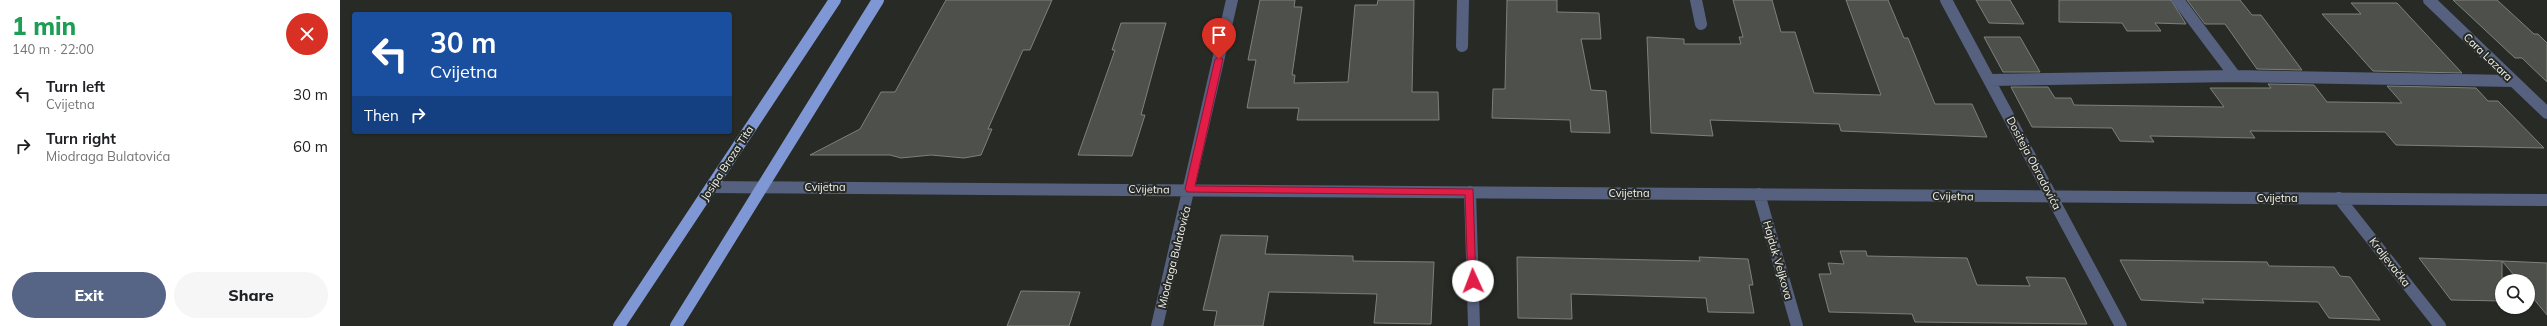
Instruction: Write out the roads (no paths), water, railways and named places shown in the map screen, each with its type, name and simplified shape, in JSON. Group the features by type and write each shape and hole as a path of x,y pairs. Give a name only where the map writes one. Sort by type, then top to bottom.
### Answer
{"main road":[{"name":"Josipa Broza Tita","path":"619,326 835,0"},
{"path":"676,326 878,0"}],"street":[{"name":"Miodraga Bulatovića","path":"1157,326 1190,189 1232,0"},
{"path":"1462,46 1463,0"},
{"path":"1696,0 1701,24"},
{"name":"Dositeja Obradovića","path":"1946,0 2121,326"},
{"path":"2178,0 2235,76"},
{"name":"Cara Lazara","path":"2429,0 2547,113"},
{"path":"1989,80 2235,76 2513,81"},
{"name":"Cvijetna","path":"711,186 2547,200"},
{"path":"1470,192 1474,326"},
{"name":"Hajduk Veljkova","path":"1758,194 1797,326"},
{"name":"Kraljevačka","path":"2339,198 2440,326"}]}
